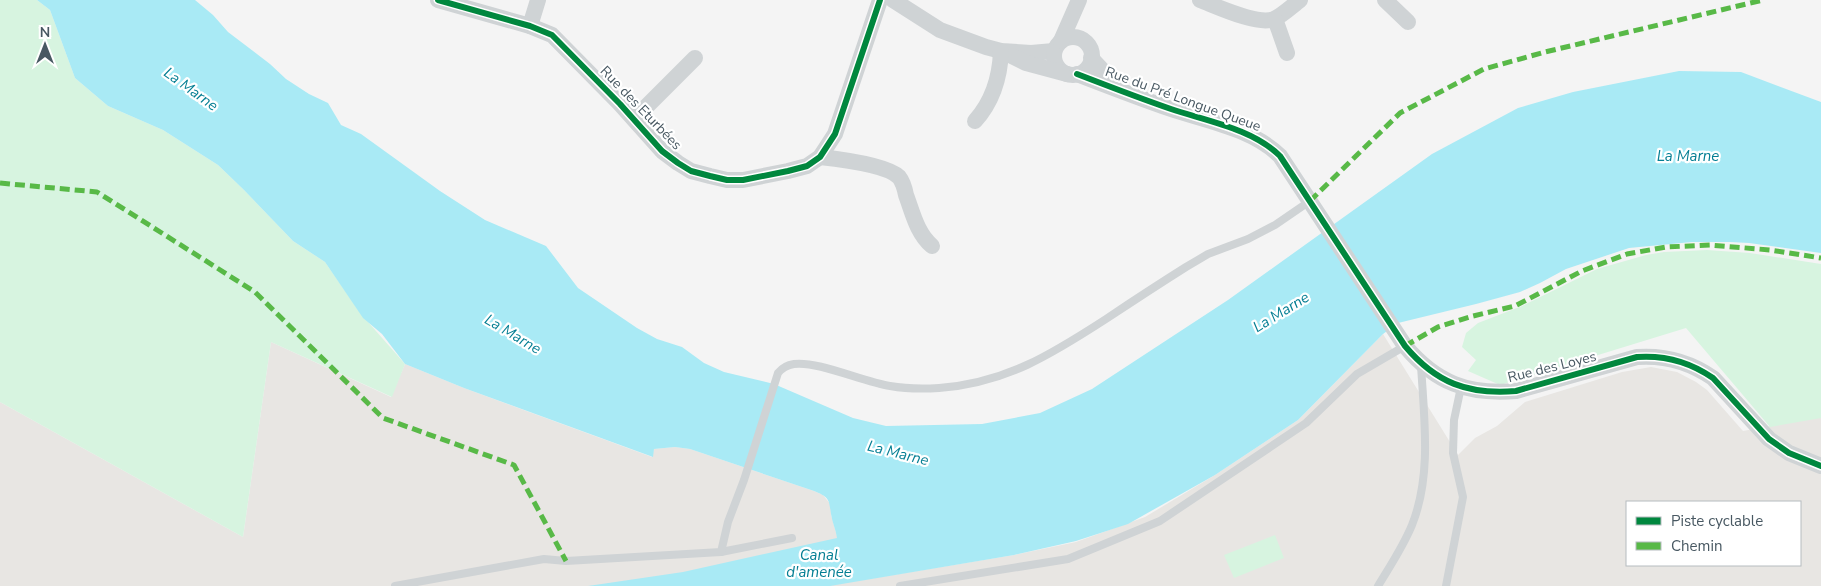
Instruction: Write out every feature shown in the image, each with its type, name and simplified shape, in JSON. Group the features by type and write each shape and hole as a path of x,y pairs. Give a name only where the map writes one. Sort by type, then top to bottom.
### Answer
{"street":[{"name":"Rue des Eturbées","path":"438,0 530,26 552,36 662,150 691,171 727,180 743,180 807,166 820,158"},
{"path":"530,26 538,0"},
{"path":"880,0 835,134 820,158 847,160 880,168 899,177 917,227 924,239 932,246"},
{"name":"Rue du Pré Longue Queue","path":"893,0 940,30 1001,50 1026,63 1072,74 1260,140 1280,156 1327,228"},
{"path":"1080,0 1083,40 1089,47 1091,58 1088,67 1072,74 1060,70 1054,60 1058,46 1080,0"},
{"path":"1200,0 1256,20 1266,21 1274,19 1300,0"},
{"path":"1385,0 1408,22"},
{"path":"1274,19 1287,53"},
{"path":"1058,46 1072,37 1083,40"},
{"name":"Rue du Pré Longue Queue","path":"1001,50 1031,53 1058,46"},
{"path":"975,121 986,109 992,97 1000,66 1001,50"},
{"path":"634,119 695,58"},
{"name":"Rue du Pré Longue Queue","path":"1091,58 1122,91"},
{"name":"Rue des Loyes","path":"1327,228 1405,346 1421,363 1447,381 1460,387 1486,391 1516,391 1638,357 1650,356 1676,360 1702,370 1713,378 1778,447 1821,466"}],"lane":[{"path":"721,552 728,522 744,480 778,372 782,368 789,365 804,364 889,386 918,389 966,385 1019,370 1058,350 1208,254 1248,239 1275,225 1310,201"},
{"path":"900,586 1068,559 1160,521 1306,423 1357,374 1405,346"},
{"path":"1378,586 1399,552 1412,524 1424,474 1421,363"},
{"path":"1446,586 1463,497 1453,453 1454,420 1460,387"},
{"path":"395,586 544,559 566,560 721,552 792,538"}],"shaded area":[{"path":"1383,334 1458,455 1475,438 1497,426 1525,402 1622,372 1651,367 1677,372 1696,382 1707,390 1743,431 1821,417 1821,586 0,586 0,402 243,537 271,342 391,397 405,364 464,388 652,457 654,449 675,447 690,449 814,491 823,495 831,505 831,515 850,582 1014,555 1076,542 1145,517 1215,475 1298,420"}],"green space":[{"path":"0,0 37,0 50,10 75,78 108,106 163,130 218,165 293,241 325,262 361,314 405,364 392,397 271,342 243,537 0,402"},
{"path":"1707,250 1750,253 1821,264 1821,418 1770,427 1686,328 1500,385 1468,371 1476,360 1462,347 1466,333 1478,323 1522,306 1597,269 1646,255 1664,252"},
{"path":"1275,535 1284,558 1234,578 1224,555"}],"water":[{"name":"La Marne","path":"37,0 195,0 213,15 228,32 270,64 286,79 309,94 328,103 341,125 361,134 440,191 485,220 546,246 578,288 637,328 657,339 682,347 704,363 724,372 774,384 853,418 886,426 982,424 1040,413 1092,389 1228,300 1432,154 1518,108 1573,92 1679,71 1741,72 1821,102 1821,253 1730,242 1692,242 1629,248 1566,269 1520,292 1398,323 1383,334 1298,420 1215,475 1128,524 1076,541 1014,555 830,586 588,586 683,572 837,538 829,502 823,495 814,491 690,449 675,447 654,449 653,457 464,388 405,364 382,334 363,318 325,262 293,241 218,165 163,130 108,106 75,78 50,10"}],"marked path":[{"path":"1310,201 1400,113 1484,69 1545,52 1763,0"},
{"path":"0,183 97,192 255,292 383,418 514,465 566,561"},
{"path":"1405,346 1438,327 1515,306 1582,271 1627,254 1666,247 1710,245 1770,250 1821,258"}],"cycle path":[{"path":"438,0 530,26 552,35 620,104 662,151 691,171 727,180 743,180 788,171 807,166 820,157 835,134 880,0"},
{"path":"1077,74 1171,109 1243,132 1257,139 1280,156 1405,346 1417,359 1441,378 1454,384 1483,391 1516,391 1637,357 1657,357 1677,361 1704,372 1713,378 1769,439 1789,453 1821,466"}],"water label":[{"name":"Canal d'amenée","path":"819,564"}]}
